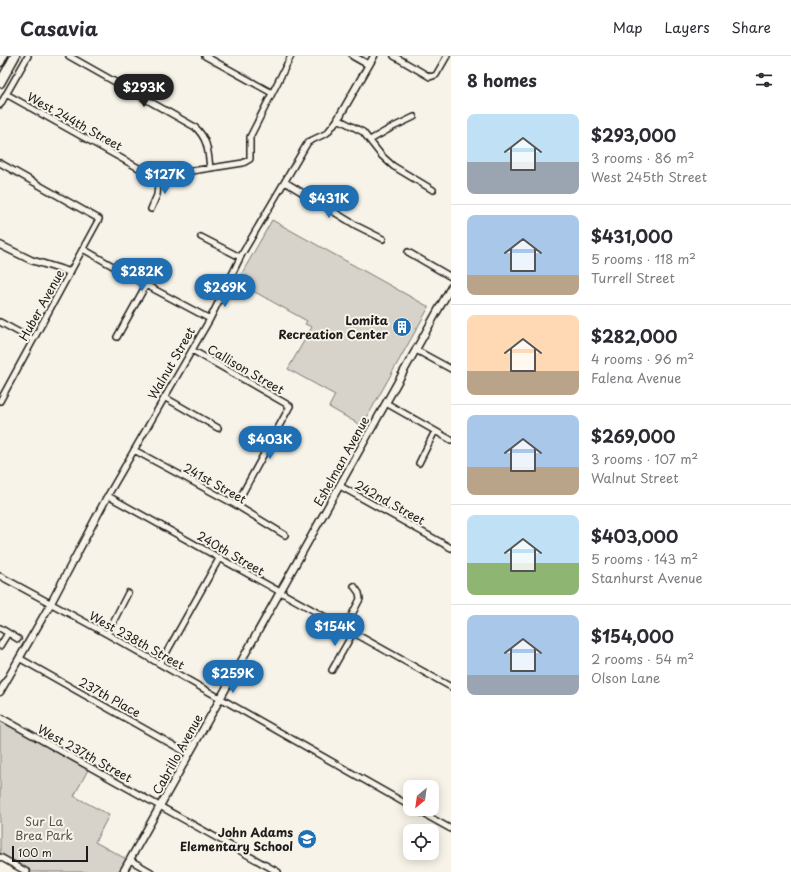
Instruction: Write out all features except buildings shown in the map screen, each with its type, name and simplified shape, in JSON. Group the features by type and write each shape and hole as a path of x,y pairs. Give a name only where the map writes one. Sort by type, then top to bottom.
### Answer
{"main road":[{"path":"0,62 3,56"},
{"path":"0,83 15,56"}],"street":[{"path":"0,105 28,56"},
{"path":"69,56 194,126 206,142 210,168"},
{"path":"205,56 272,92 291,56"},
{"path":"353,56 369,64"},
{"name":"Walnut Street","path":"0,692 51,603 108,496 210,319 240,257 308,142 327,133 338,119 374,56"},
{"path":"394,56 430,77 436,76 447,56"},
{"name":"West 244th Street","path":"6,94 144,171 159,175 166,175 244,163 250,159 250,137 272,92"},
{"path":"370,140 414,117"},
{"path":"338,119 363,132 381,155 392,166 433,190"},
{"name":"Huber Avenue","path":"0,163 99,219 0,401"},
{"path":"151,209 157,195 159,175"},
{"path":"285,182 357,226 383,239"},
{"path":"201,237 240,257"},
{"path":"0,245 31,260 70,272"},
{"path":"83,249 210,319"},
{"path":"408,252 451,277"},
{"path":"117,337 146,285"},
{"name":"Eshelman Avenue","path":"250,646 451,287"},
{"path":"0,322 33,340"},
{"name":"Callison Street","path":"192,350 290,406 236,505"},
{"path":"416,350 451,369"},
{"path":"164,397 218,428"},
{"path":"386,403 451,440"},
{"path":"419,463 435,431"},
{"name":"241st Street","path":"134,450 236,505 285,535"},
{"name":"242nd Street","path":"340,486 451,548"},
{"name":"240th Street","path":"108,496 451,687"},
{"path":"160,664 220,558"},
{"name":"West 238th Street","path":"0,576 107,634 403,802"},
{"path":"344,628 360,599 359,593 354,586"},
{"path":"107,634 128,593"},
{"path":"0,628 18,639"},
{"path":"332,670 353,632"},
{"path":"0,646 8,633"},
{"name":"Cabrillo Avenue","path":"123,872 250,646"},
{"name":"237th Place","path":"20,658 189,754"},
{"name":"West 237th Street","path":"0,717 278,872"},
{"path":"427,816 451,829"},
{"path":"0,857 27,872"},
{"path":"130,860 151,872"}],"green space":[{"path":"272,220 429,307 362,426 329,407 335,395 288,369 312,327 305,324 307,321 237,282"},
{"name":"Sur La Brea Park","path":"0,718 89,768 74,796 109,815 95,842 128,860 121,872 29,872 0,856"}],"place":[{"name":"Lomita Recreation Center","path":"402,327"},
{"name":"John Adams Elementary School","path":"307,839"}]}
